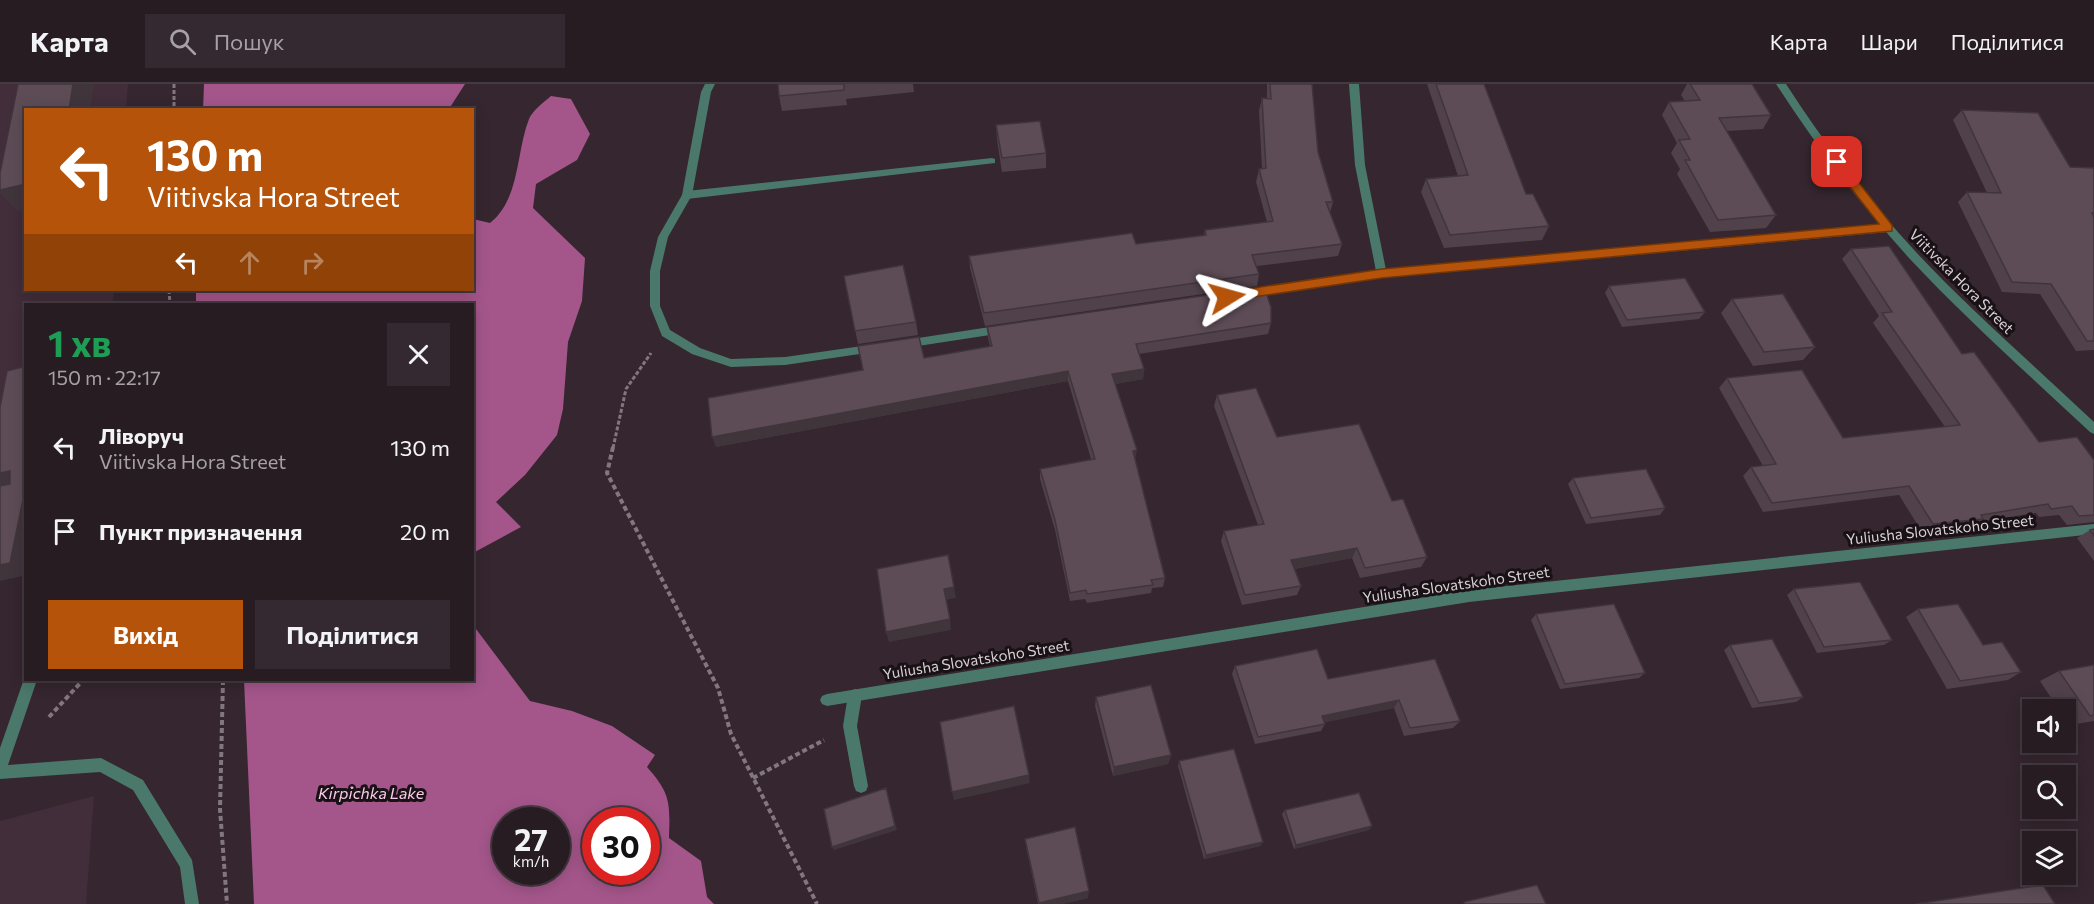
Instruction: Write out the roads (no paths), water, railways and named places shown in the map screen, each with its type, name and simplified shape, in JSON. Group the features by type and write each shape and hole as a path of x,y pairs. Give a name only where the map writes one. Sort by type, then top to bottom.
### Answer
{"street":[{"path":"710,84 706,92 687,195 663,237 655,271 655,306 666,333 696,351 731,363 785,361 1018,327"},
{"path":"1354,84 1360,165 1382,274"},
{"name":"Viitivska Hora Street","path":"1781,84 1888,228 1950,293 2094,429"},
{"path":"687,195 992,161"},
{"path":"1239,295 1382,274 1888,228"},
{"name":"Yuliusha Slovatskoho Street","path":"827,700 1468,596 2094,529"},
{"path":"0,768 30,681"},
{"path":"855,695 850,726 861,786"},
{"path":"0,772 102,765 138,784 187,865 192,904"}],"water":[{"path":"204,84 465,84 450,108 203,108"},
{"path":"551,96 571,99 590,134 577,160 536,184 533,208 585,258 582,301 568,342 563,409 557,435 525,475 496,502 521,527 474,552 474,303 196,303 196,291 474,291 474,219 490,223 507,202 516,175 525,132 535,110"},
{"name":"Kirpichka Lake","path":"474,626 530,701 572,711 612,726 655,755 647,767 665,792 669,807 669,838 701,861 707,897 714,904 254,904 244,681 474,681"}]}
